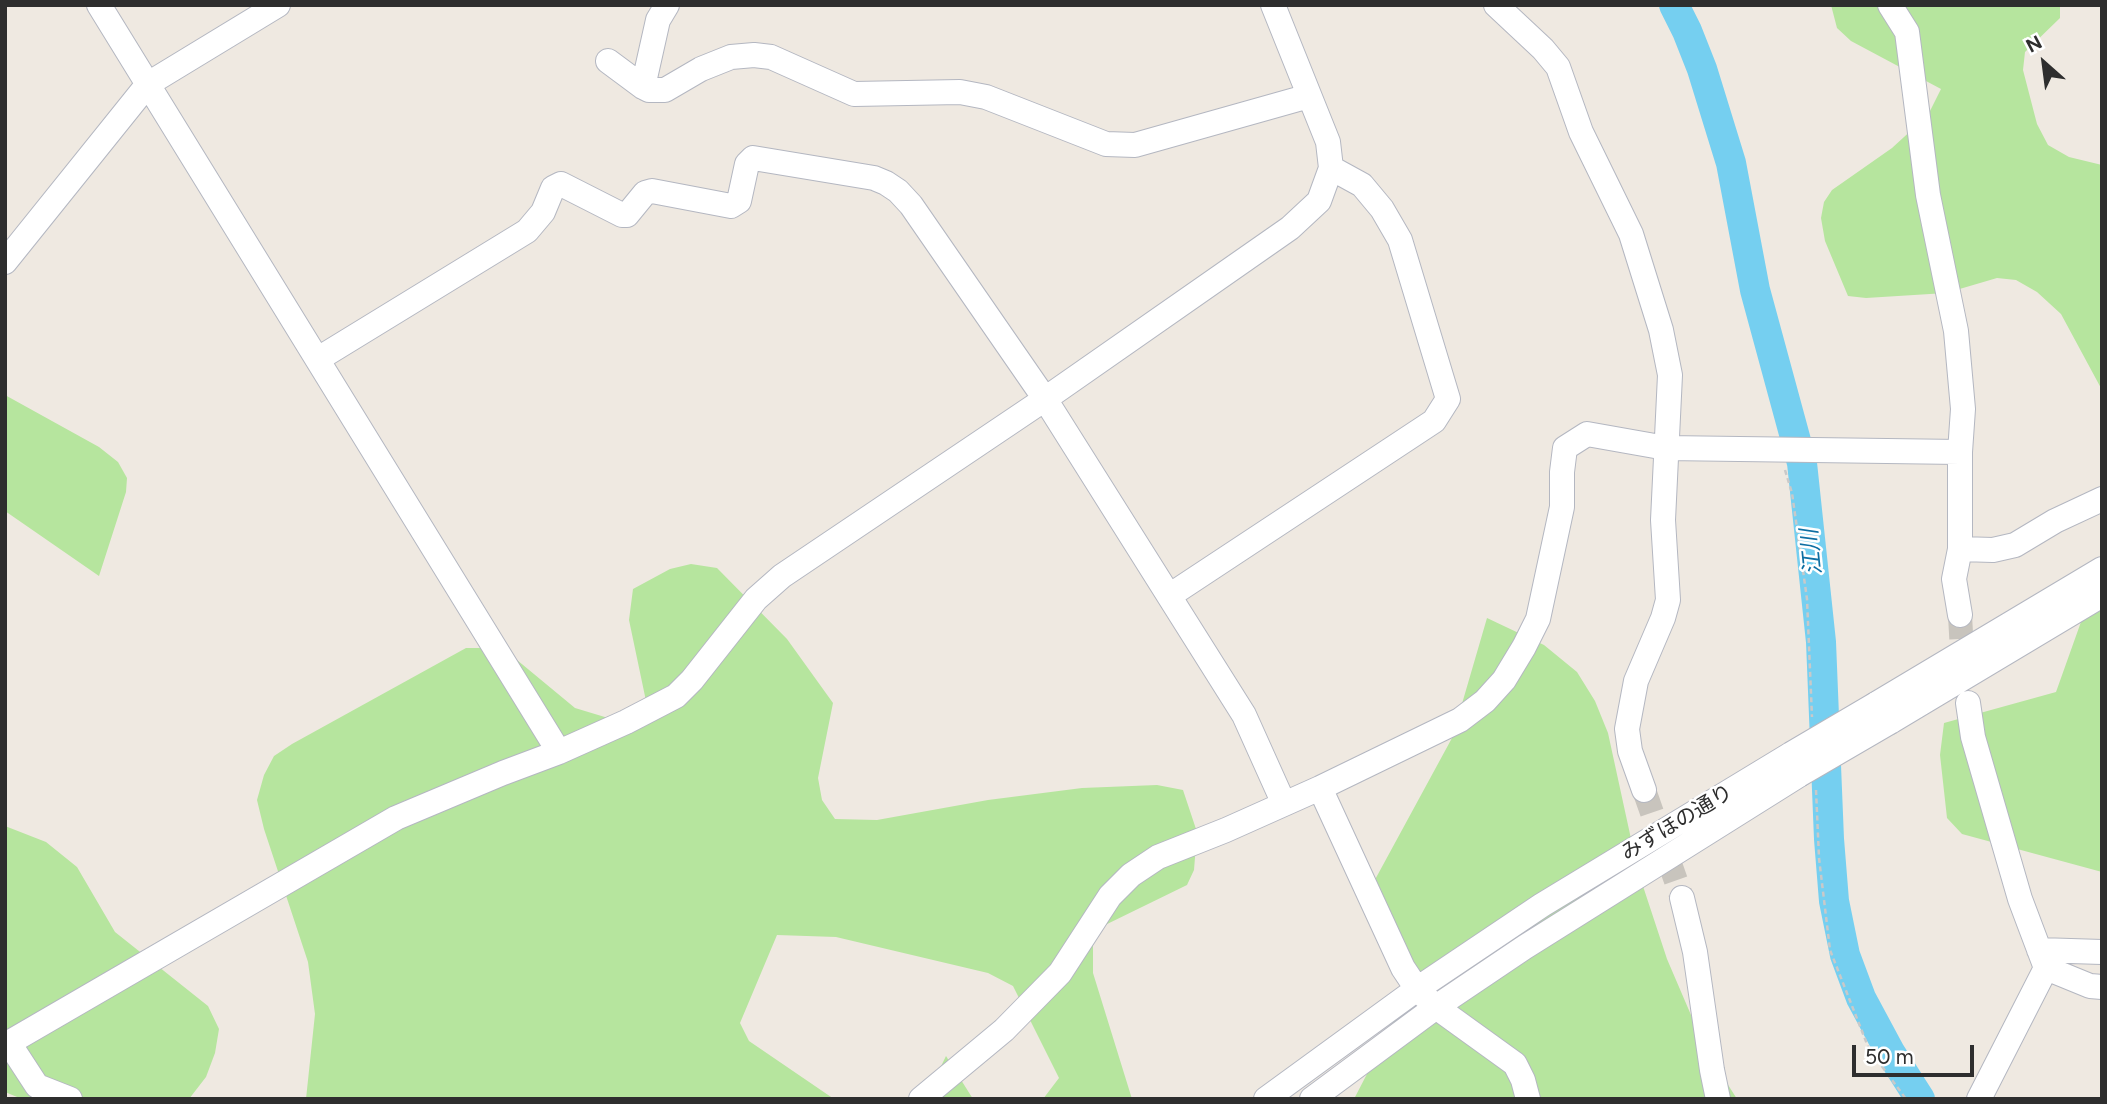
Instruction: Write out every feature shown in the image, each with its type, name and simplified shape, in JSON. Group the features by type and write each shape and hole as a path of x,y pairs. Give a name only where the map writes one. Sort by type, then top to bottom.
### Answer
{"street":[{"path":"99,5 559,752"},
{"path":"5,262 148,84 278,5"},
{"path":"643,87 658,20 667,5"},
{"path":"70,1099 37,1086 7,1044 396,818 559,752 626,722 676,695 692,680 756,599 782,576 1045,399 1290,228 1319,201 1331,167 1328,142 1273,5"},
{"path":"1496,5 1543,48 1558,67 1581,132 1631,234 1661,330 1670,375 1663,520 1668,600 1636,681 1627,729 1630,751 1644,790"},
{"path":"1890,5 1907,32 1928,195 1956,331 1964,409 1960,452 1960,550 1954,579 1960,615"},
{"path":"608,61 643,87 649,90 665,90 701,69 731,57 771,57 854,94 960,92 986,97 1106,144 1135,145 1309,96"},
{"path":"318,359 527,231 543,212 553,188 561,184 622,215 627,215 645,193 652,191 731,206 738,201 747,164 753,158 874,178 898,191 911,205 1045,399 1244,715 1284,804"},
{"path":"1169,596 1434,421 1448,399 1400,240 1382,209 1362,185 1331,167"},
{"path":"921,1099 1004,1030 1060,973 1110,896 1131,875 1158,857 1320,788 1460,720 1485,701 1504,680 1538,619 1562,507 1565,448 1587,434 1666,448 1960,452"},
{"path":"1960,550 1993,550 2015,545 2055,521 2102,499"},
{"name":"みずほの通り","path":"1883,713 2102,569"},
{"name":"みずほの通り","path":"1266,1099 1417,989 1542,905 1795,765 1883,713 2102,596"},
{"path":"1968,703 1973,737 2020,899 2043,959 2090,986 2102,987"},
{"name":"みずほの通り","path":"1312,1099 1436,1007 1795,765"},
{"path":"1320,788 1390,944 1417,989 1436,1007 1515,1065 1523,1080 1528,1099"},
{"path":"1682,898 1695,952 1718,1099"},
{"path":"2043,959 2102,952"},
{"path":"1979,1099 2043,959"}],"green space":[{"path":"1831,5 2060,5 2060,18 2025,52 2023,70 2037,124 2048,145 2069,157 2102,165 2102,390 2061,314 2037,292 2016,280 1997,278 1946,293 1866,298 1848,296 1825,241 1821,218 1824,202 1832,190 1892,148 1928,115 1941,89 1851,41 1837,28"},
{"path":"5,395 99,447 118,462 127,478 126,492 99,576 5,511"},
{"path":"2102,563 2102,872 1962,834 1947,818 1940,755 1944,723 2056,692"},
{"path":"691,564 717,568 787,639 833,703 818,778 822,800 835,819 877,820 988,800 1082,788 1157,785 1183,790 1197,832 1194,870 1187,885 1101,927 1093,945 1093,973 1132,1099 1043,1099 1059,1078 1013,986 988,973 836,937 777,935 740,1023 749,1041 834,1099 306,1099 315,1014 308,962 257,800 264,775 274,756 466,648 484,648 517,660 575,708 628,724 650,720 629,620 633,589 670,569"},
{"path":"1487,618 1544,645 1577,672 1595,701 1608,733 1638,871 1667,959 1706,1050 1737,1099 1354,1099 1393,1024 1403,991 1371,887 1452,738"},
{"path":"5,826 46,842 77,867 115,932 208,1006 219,1029 215,1053 206,1077 189,1099 22,1099 5,1092"},
{"path":"946,1056 973,1099 925,1099"}],"waterway":[{"name":"江川","path":"1674,5 1702,69 1731,163 1755,290 1802,463 1821,642 1834,901 1845,955 1861,998 1890,1052 1920,1099"}],"tunnel":[{"path":"1960,615 1963,670"},
{"path":"1644,790 1682,898"}]}
